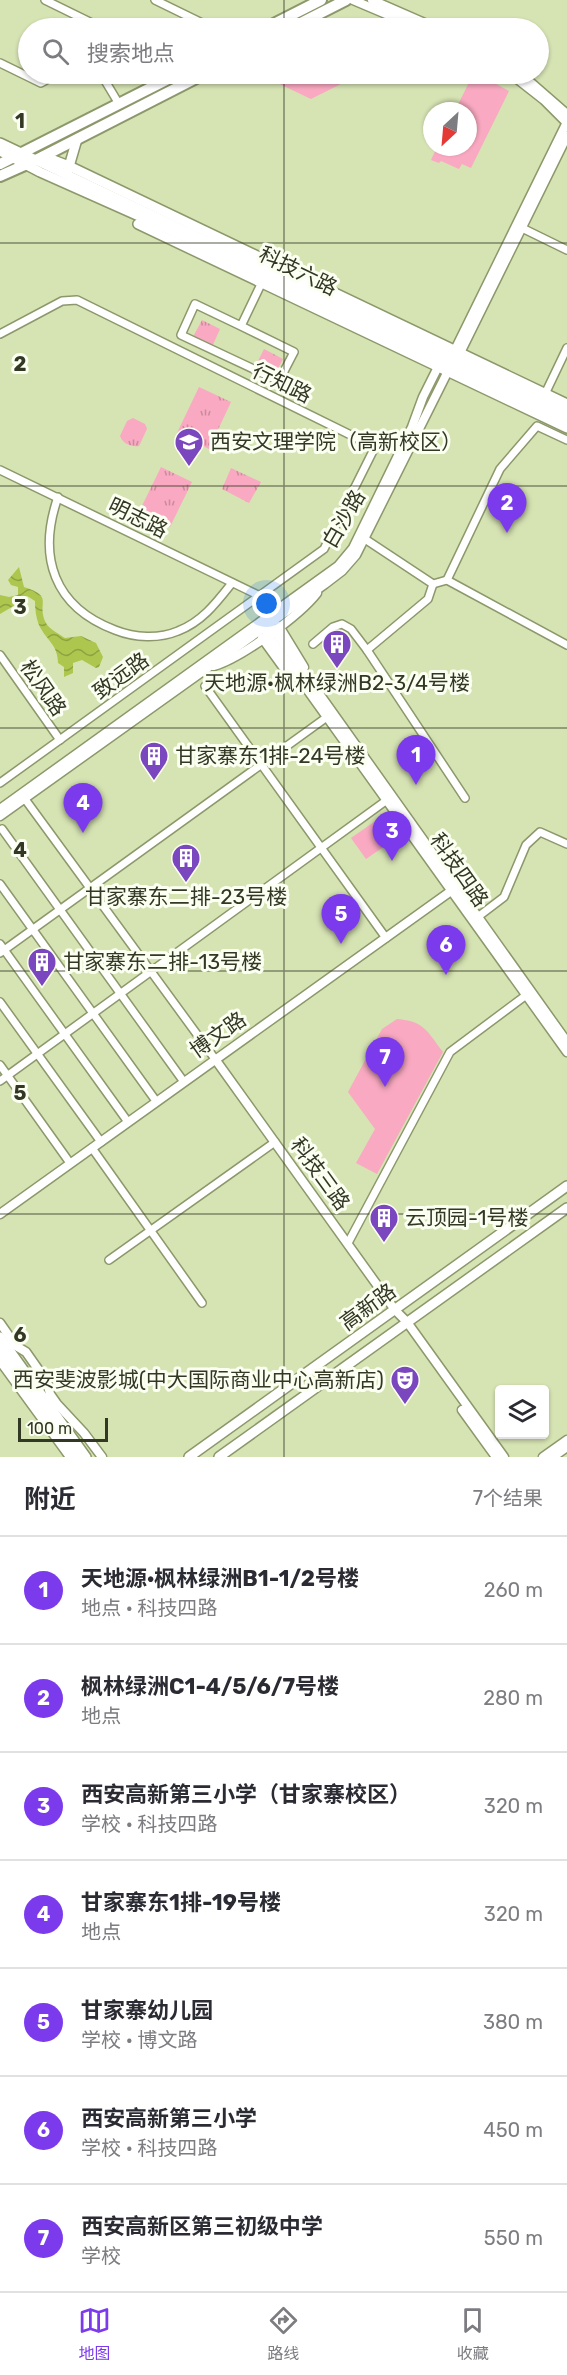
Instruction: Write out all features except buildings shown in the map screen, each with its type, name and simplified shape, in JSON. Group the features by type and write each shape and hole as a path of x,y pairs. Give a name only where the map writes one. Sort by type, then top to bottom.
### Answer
{"main road":[{"path":"286,18 321,0"},
{"path":"311,18 346,0"},
{"path":"0,164 158,84"},
{"path":"0,176 184,84"},
{"path":"77,139 68,171 454,359 567,404"},
{"path":"0,143 17,155 22,166 265,276"},
{"path":"0,151 17,155"},
{"name":"科技六路","path":"17,155 39,158 68,171 265,276 439,363 454,359 567,420"},
{"name":"科技六路","path":"265,276 454,359 567,412"},
{"path":"454,359 567,428"},
{"name":"高新路","path":"189,1457 567,1186"},
{"name":"高新路","path":"219,1457 567,1208"},
{"path":"0,1337 86,1457"},
{"path":"0,1349 78,1457"}],"street":[{"path":"45,0 82,18"},
{"path":"155,0 192,18"},
{"path":"353,0 395,18"},
{"path":"372,0 413,18"},
{"path":"0,63 18,72"},
{"path":"107,84 119,104"},
{"path":"524,84 567,122"},
{"path":"532,84 567,114"},
{"name":"白沙路","path":"0,808 23,796 267,628 342,571 356,555 454,359 567,122"},
{"name":"白沙路","path":"454,359 567,136"},
{"path":"522,228 567,250"},
{"path":"241,326 265,276"},
{"name":"行知路","path":"0,334 62,301 76,300 375,447 324,549 260,596"},
{"path":"195,304 241,326 294,352 279,381 181,335 195,304"},
{"path":"546,394 567,348"},
{"name":"白沙路","path":"0,816 23,796 267,628 338,566 353,548 412,427 439,363"},
{"path":"433,584 447,579 500,469 537,426 567,440"},
{"name":"明志路","path":"1,470 260,596"},
{"path":"58,497 49,528 49,548 56,580 63,594 76,608 106,627 134,635 154,636 178,632 206,614 232,583"},
{"path":"365,539 433,584"},
{"path":"447,579 567,645"},
{"path":"367,650 428,599 433,584"},
{"name":"致远路","path":"0,783 260,596"},
{"path":"313,644 333,627 342,624 351,630 367,650 465,798"},
{"path":"267,628 283,667 302,675"},
{"name":"科技四路","path":"267,628 528,993 567,1042"},
{"name":"松风路","path":"0,655 60,740"},
{"name":"科技四路","path":"302,675 327,717 387,800 478,916 567,1052"},
{"path":"205,686 386,938"},
{"path":"128,1122 1,949 33,929 327,717"},
{"path":"23,796 215,1059"},
{"path":"0,1081 387,800"},
{"path":"2,828 184,1082"},
{"path":"478,916 504,897 526,845 540,832 567,844"},
{"path":"0,884 156,1101"},
{"name":"博文路","path":"0,1215 455,888"},
{"path":"348,1243 450,1052 528,993"},
{"path":"0,1002 100,1142"},
{"name":"科技三路","path":"215,1059 348,1243 496,1457"},
{"path":"0,1065 70,1163"},
{"path":"109,1260 275,1142"},
{"path":"92,1148 202,1303"},
{"path":"0,1323 16,1346 26,1352 47,1382 50,1394 57,1404 84,1433 102,1457"},
{"name":"科技三路","path":"404,1323 504,1457"},
{"path":"0,1361 70,1457"},
{"path":"543,1457 567,1440"},
{"path":"553,1457 567,1447"}],"green space":[{"path":"280,84 341,84 311,99"},
{"path":"468,84 496,84 509,91 477,156 477,102 459,102"},
{"path":"433,156 477,156 471,168 462,164 459,169 441,161 439,163 431,160"},
{"path":"202,320 220,329 212,347 193,337"},
{"path":"264,349 283,359 274,376 255,367"},
{"path":"199,387 231,402 209,449 177,433"},
{"path":"133,418 145,424 147,429 139,446 128,444 120,436 127,421"},
{"path":"161,467 192,482 170,527 139,512"},
{"path":"231,468 261,482 249,503 222,489"},
{"path":"384,815 399,836 366,859 351,838"},
{"path":"397,1019 413,1022 424,1028 443,1052 377,1174 356,1163 375,1129 348,1092 382,1029"}],"water":[{"path":"19,567 24,587 42,597 43,616 47,625 65,638 81,636 96,643 103,657 99,667 96,668 82,660 73,663 73,673 64,677 64,667 58,663 54,646 39,625 35,601 27,596 0,614 0,595 9,597 18,595 18,587 11,585 8,580"}],"place":[{"name":"西安文理学院（高新校区）","path":"189,468"},
{"name":"枫林绿洲C1-4/5/6/7号楼","path":"507,533"},
{"name":"天地源·枫林绿洲B2-3/4号楼","path":"337,670"},
{"name":"甘家寨东1排-24号楼","path":"154,782"},
{"name":"天地源·枫林绿洲B1-1/2号楼","path":"416,785"},
{"name":"甘家寨东1排-19号楼","path":"83,833"},
{"name":"西安高新第三小学（甘家寨校区）","path":"392,861"},
{"name":"甘家寨东二排-23号楼","path":"186,884"},
{"name":"甘家寨幼儿园","path":"341,944"},
{"name":"西安高新第三小学","path":"446,975"},
{"name":"甘家寨东二排-13号楼","path":"42,988"},
{"name":"西安高新区第三初级中学","path":"385,1087"},
{"name":"云顶园-1号楼","path":"384,1244"},
{"name":"西安斐波影城(中大国际商业中心高新店)","path":"405,1406"}]}
